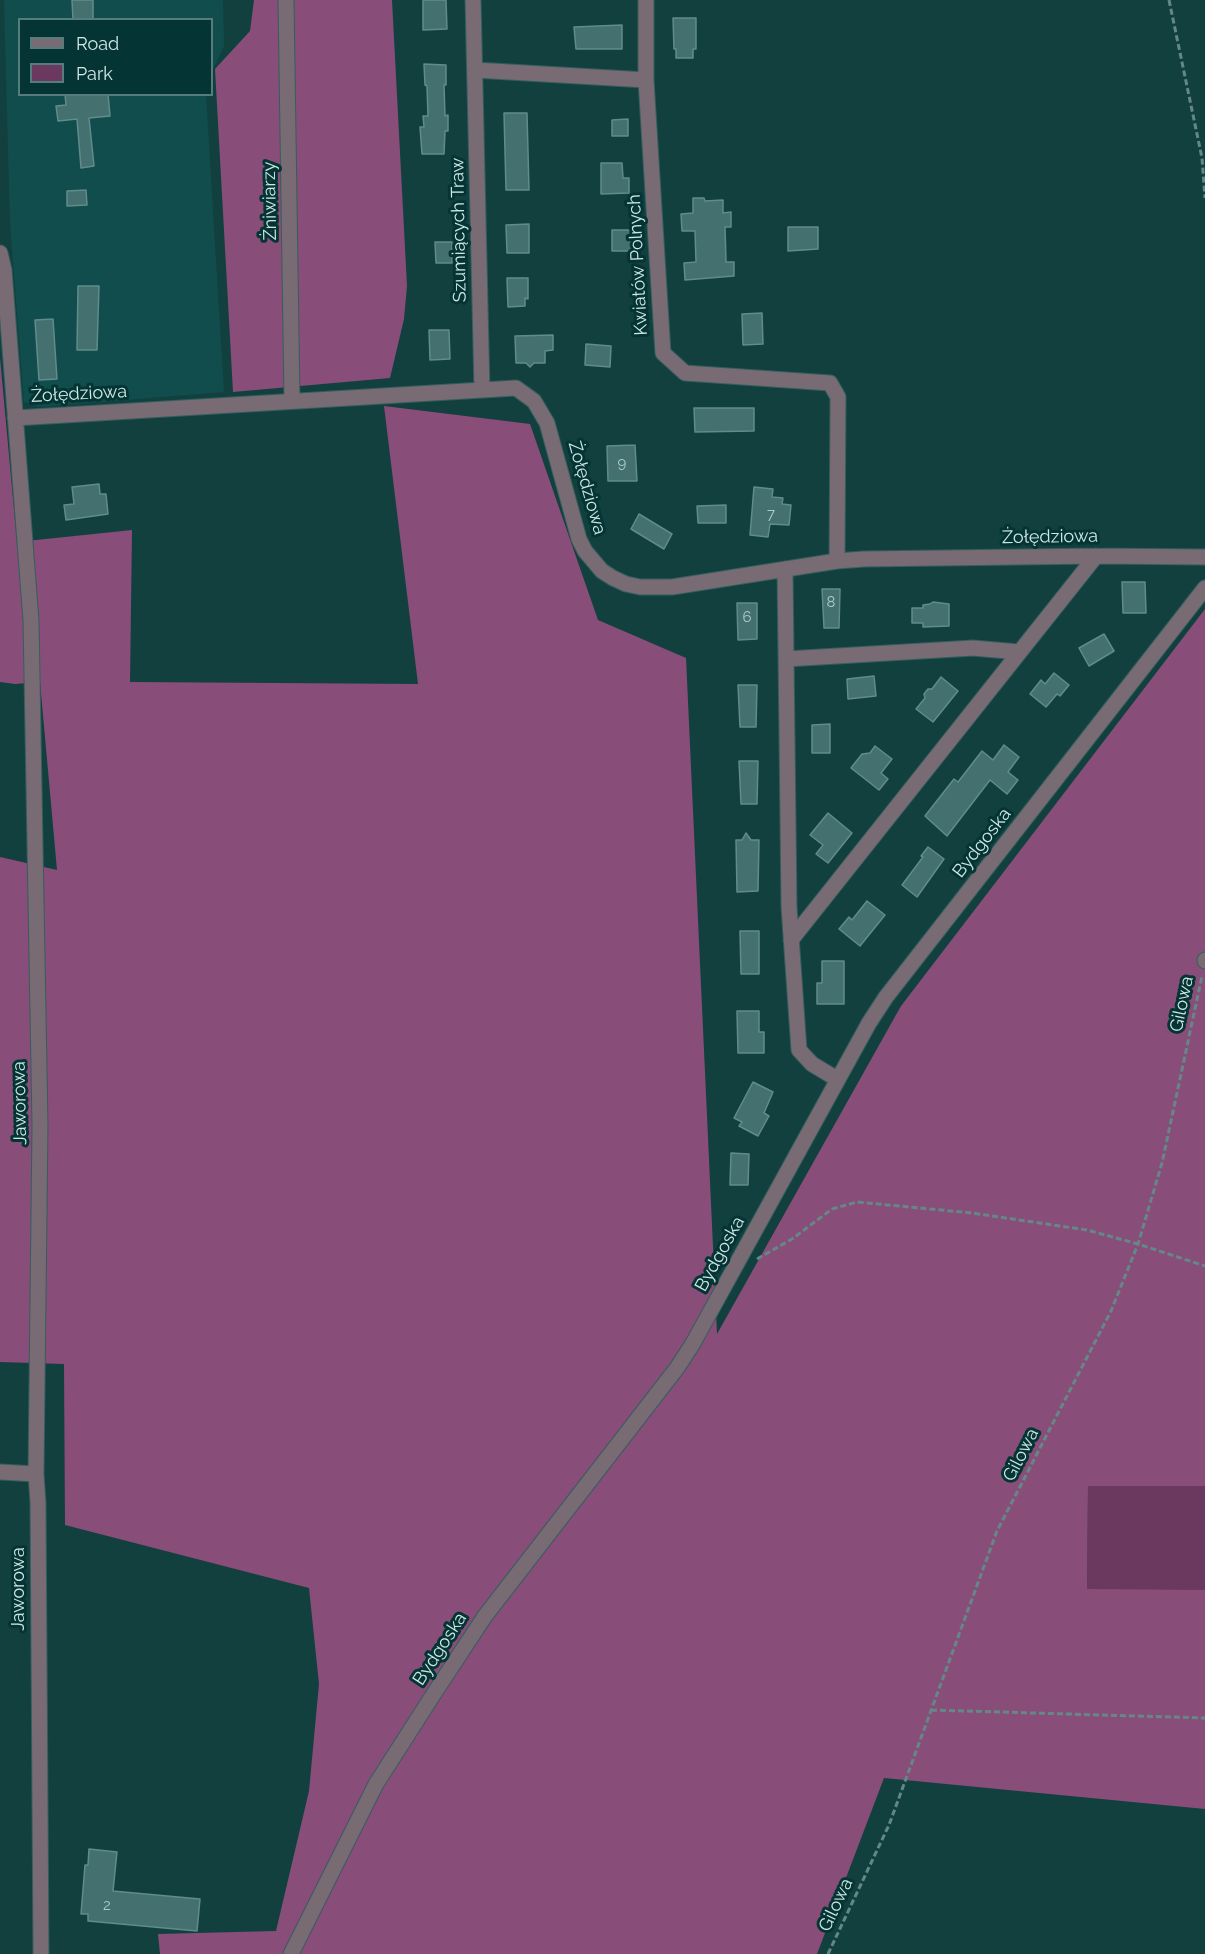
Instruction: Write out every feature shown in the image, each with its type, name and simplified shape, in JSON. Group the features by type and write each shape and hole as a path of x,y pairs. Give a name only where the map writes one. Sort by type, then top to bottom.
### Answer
{"street":[{"name":"Żniwiarzy","path":"286,0 292,401"},
{"name":"Szumiących Traw","path":"473,0 482,390"},
{"name":"Kwiatów Polnych","path":"646,0 646,80 663,353 685,373 830,383 838,397 837,561"},
{"path":"475,70 646,80"},
{"name":"Jaworowa","path":"0,253 4,270 31,620 40,1125 36,1474 41,1954"},
{"name":"Żołędziowa","path":"15,418 516,388 534,401 547,423 579,539 592,560 602,571 626,584 656,588 837,561 1096,556 1205,557"},
{"path":"792,940 1096,556"},
{"path":"785,569 789,906 799,1050 812,1064 837,1079"},
{"name":"Bydgoska","path":"291,1954 376,1784 396,1751 485,1616 677,1368 692,1345 837,1079 886,998 1205,588"},
{"path":"786,659 973,648 1019,652"},
{"path":"0,1472 36,1474"}],"path":[{"path":"1168,0 1202,159 1205,198"},
{"name":"Gilowa","path":"828,1954 889,1825 997,1531 1111,1311 1138,1244 1162,1163 1205,960"},
{"path":"738,1263 751,1262 766,1256 832,1209 857,1202 972,1213 1087,1230 1205,1266"},
{"path":"931,1710 1205,1718"}],"shaded area":[{"path":"4,0 223,0 224,46 213,69 213,18 18,18 18,96 206,96 224,392 39,407 24,402 10,224"},
{"path":"254,0 392,0 407,286 404,319 390,378 233,392 215,69 250,31"},
{"path":"0,358 17,542 132,530 130,682 418,684 384,406 530,424 598,620 686,658 717,1334 901,1006 1205,609 1205,1486 1088,1486 1087,1589 1205,1590 1205,1809 884,1778 817,1954 160,1954 158,1934 276,1931 309,1791 319,1684 309,1588 65,1525 64,1364 0,1362 0,857 57,870 40,682 15,684 0,682"}],"green space":[{"path":"1088,1486 1205,1486 1205,1590 1087,1590"}],"building":[{"path":"72,0 93,0 93,18 73,18"},
{"path":"423,0 446,0 447,29 423,30"},
{"path":"673,18 696,18 696,49 693,49 693,58 676,58"},
{"path":"622,25 622,49 576,49 574,27"},
{"path":"424,64 446,65 446,85 444,85 448,131 445,131 444,154 422,154 420,127 424,127 423,116 428,116"},
{"path":"65,96 108,96 110,116 89,118 94,166 81,168 77,119 58,121 56,106 66,105"},
{"path":"504,113 527,113 529,190 506,190"},
{"path":"628,119 628,136 612,136 612,120"},
{"path":"601,163 622,163 623,178 629,178 629,193 601,194"},
{"path":"86,190 87,205 67,206 67,191"},
{"path":"693,198 704,198 705,201 723,200 723,213 731,212 731,227 725,227 726,262 734,262 734,276 685,280 684,263 696,262 695,231 682,231 681,214 693,213"},
{"path":"529,224 529,253 507,253 506,225"},
{"path":"788,227 818,227 818,249 788,251"},
{"path":"612,230 630,230 631,251 612,251"},
{"path":"435,242 452,242 452,263 436,263"},
{"path":"507,278 528,278 528,299 525,298 525,306 508,307"},
{"path":"78,286 99,286 97,350 77,350"},
{"path":"762,313 763,344 743,345 742,314"},
{"path":"53,319 57,379 39,380 35,320"},
{"path":"429,330 449,330 450,359 430,360"},
{"path":"553,335 553,350 545,351 545,363 534,363 530,367 526,363 516,363 515,336"},
{"path":"586,344 611,346 610,367 585,365"},
{"path":"694,408 754,408 754,431 695,432"},
{"path":"635,445 637,481 608,481 607,446"},
{"path":"99,484 100,494 106,494 108,514 66,520 64,505 74,504 72,487"},
{"path":"754,487 773,489 772,497 783,498 782,504 791,505 789,525 770,524 768,537 750,535"},
{"path":"726,505 726,523 698,523 697,506"},
{"path":"639,514 672,534 664,549 631,529"},
{"path":"1122,582 1145,582 1146,613 1123,613"},
{"path":"822,589 840,589 839,628 824,628"},
{"path":"933,602 949,604 949,626 923,627 923,623 912,623 912,608 923,608 923,605"},
{"path":"737,603 757,603 757,639 738,640"},
{"path":"1104,634 1114,651 1089,666 1079,648"},
{"path":"1054,673 1069,685 1046,707 1030,694 1041,680 1045,684"},
{"path":"874,676 876,696 848,699 847,679"},
{"path":"941,677 958,691 933,722 916,709 925,698 924,694 928,689 932,689"},
{"path":"738,685 757,685 756,727 740,727"},
{"path":"830,724 830,753 812,753 812,725"},
{"path":"1004,745 1019,757 1008,772 1018,780 1007,794 990,780 947,836 925,816 954,779 958,782 982,751 993,760"},
{"path":"875,746 892,759 881,773 888,779 879,790 851,768 862,754 870,753"},
{"path":"739,761 758,761 757,804 741,804"},
{"path":"828,813 852,833 828,863 816,854 823,845 810,835"},
{"path":"746,833 751,840 759,840 758,891 737,892 736,840 742,840"},
{"path":"928,847 944,859 917,897 902,885"},
{"path":"867,901 885,915 860,946 839,929 849,917 852,920"},
{"path":"740,931 759,931 759,974 741,974"},
{"path":"822,961 844,961 844,1004 817,1004 817,983 822,983"},
{"path":"737,1011 759,1011 759,1032 764,1032 764,1053 738,1053"},
{"path":"753,1082 773,1092 764,1113 769,1116 758,1136 739,1126 742,1122 734,1118"},
{"path":"731,1153 749,1154 748,1185 730,1185"},
{"path":"89,1849 117,1852 113,1891 200,1899 197,1931 88,1921 88,1914 81,1914 85,1865 88,1865"}]}
